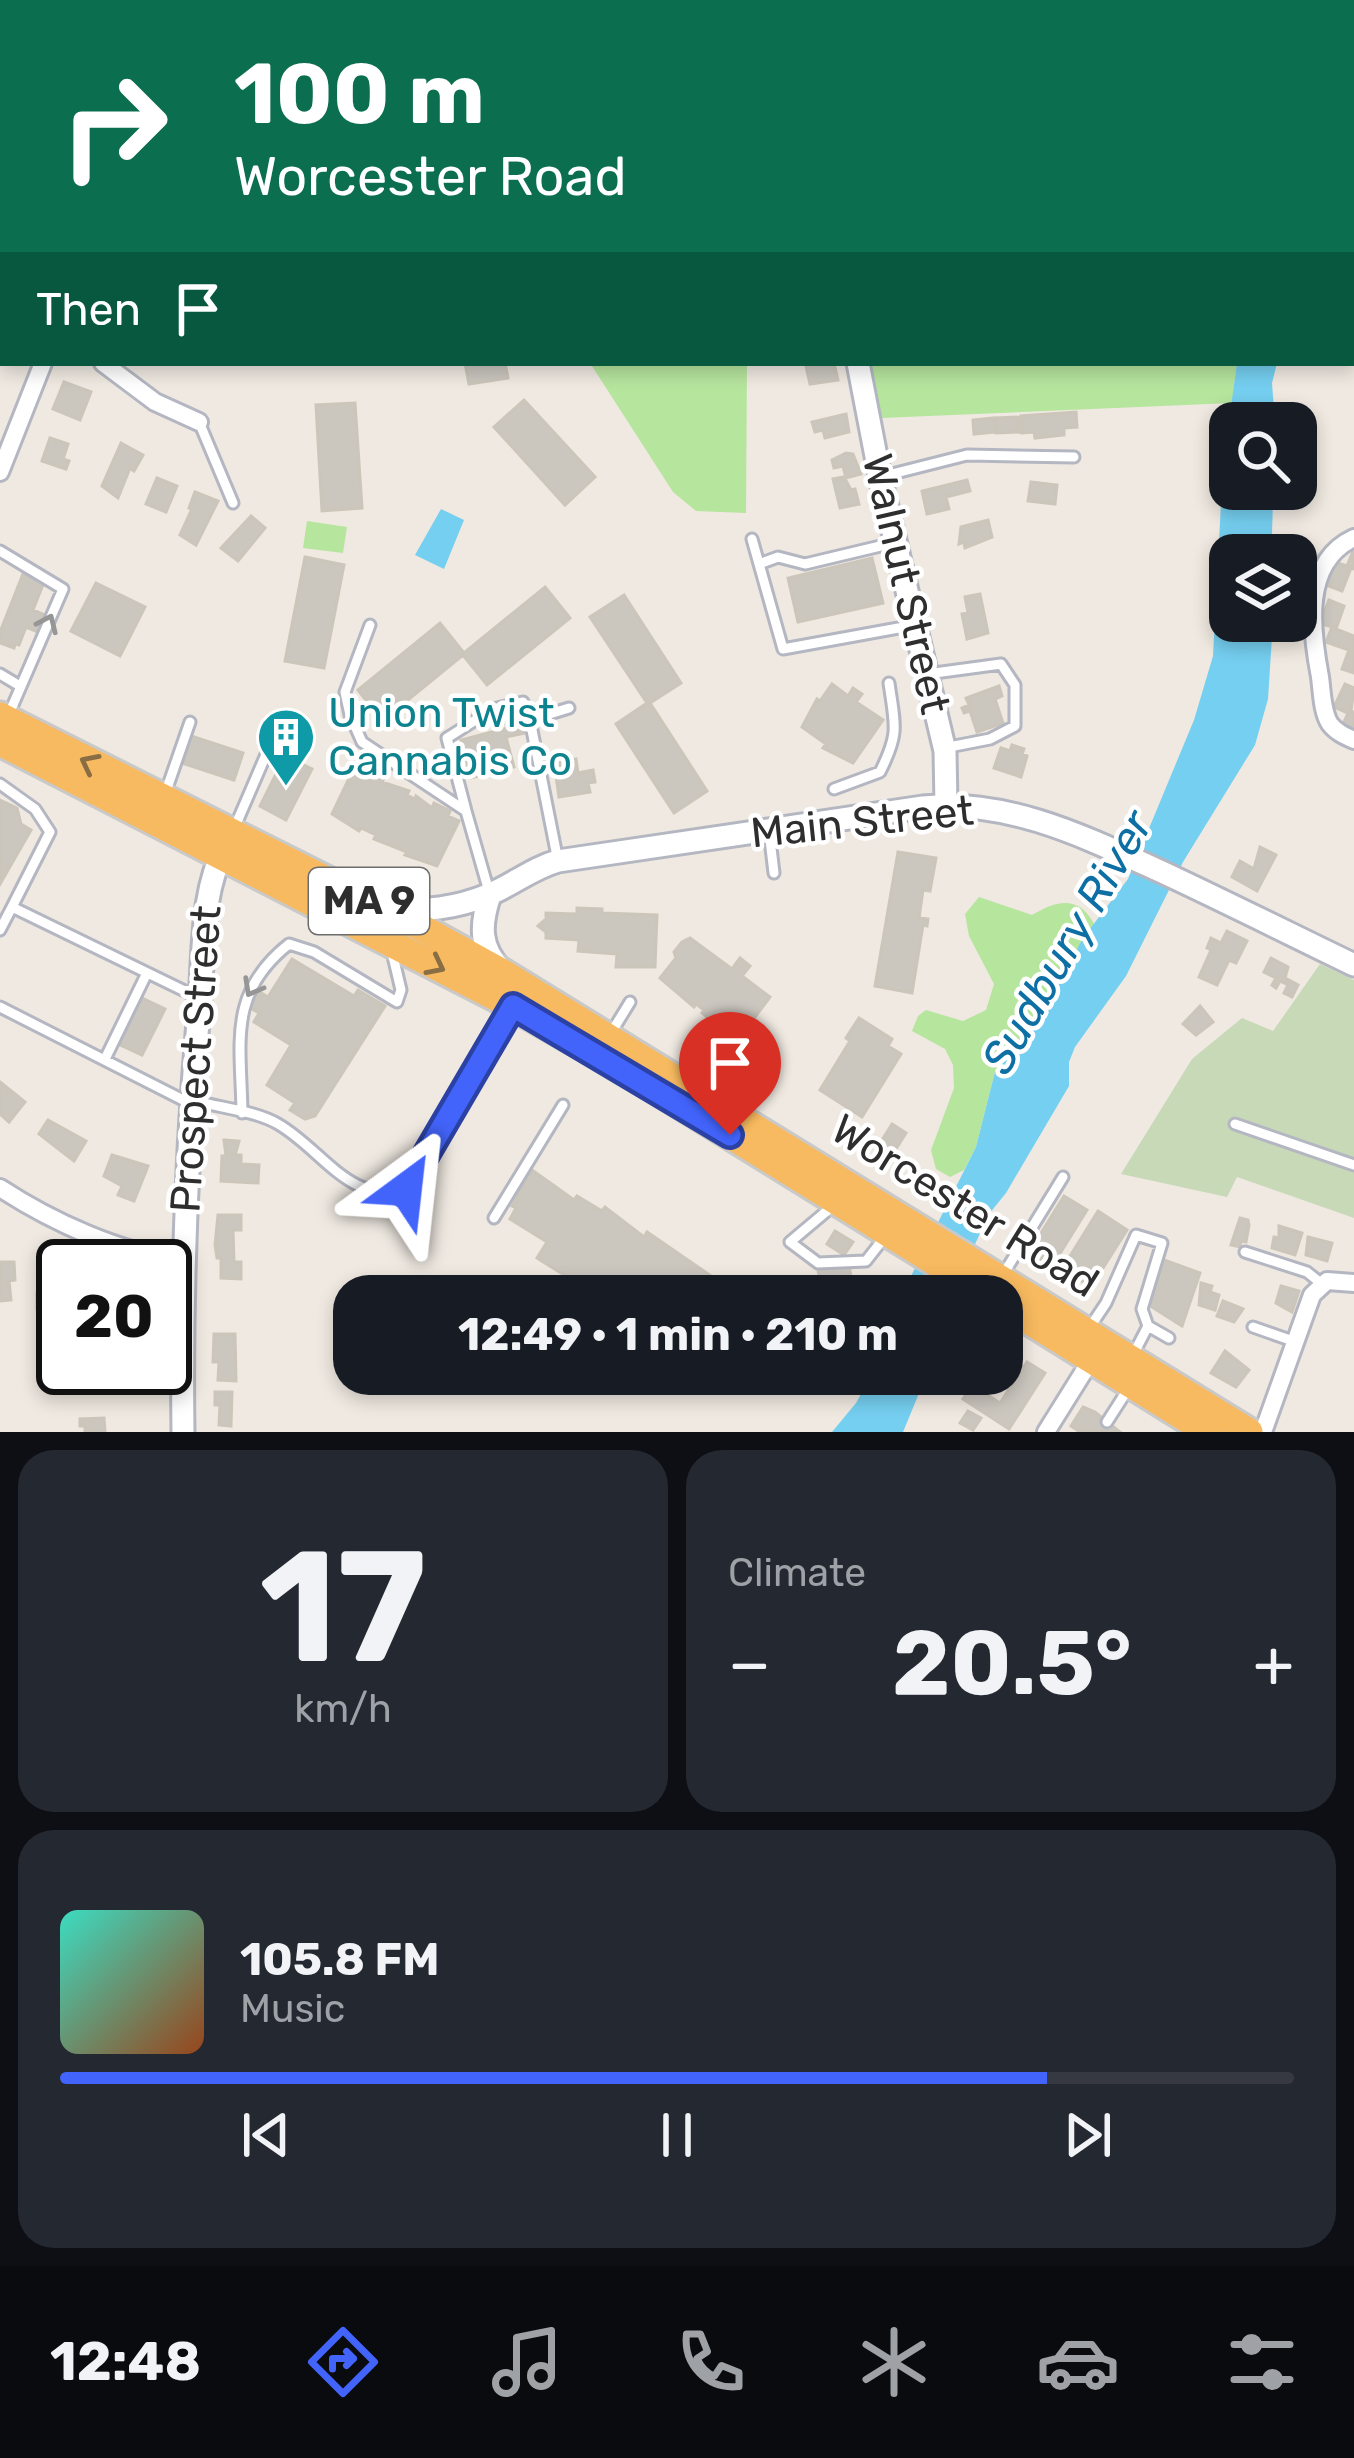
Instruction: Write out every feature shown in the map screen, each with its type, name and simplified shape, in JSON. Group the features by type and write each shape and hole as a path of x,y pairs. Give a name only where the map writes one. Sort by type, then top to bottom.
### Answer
{"highway":[{"name":"Worcester Road","path":"2,726 163,799 225,846 379,906 503,973 724,1106 896,1230 969,1275"},
{"name":"Worcester Road","path":"2,726 620,1066 838,1202 896,1230"},
{"name":"Worcester Road","path":"1023,1303 1088,1331 1191,1428"},
{"name":"Worcester Road","path":"1023,1311 1091,1360 1131,1371 1249,1432"}],"street":[{"path":"0,472 42,366"},
{"path":"107,366 155,402 199,422"},
{"name":"Walnut Street","path":"859,366 944,748 946,805"},
{"path":"1354,538 1338,546 1322,570 1312,628 1327,718 1336,730 1354,740"},
{"name":"Main Street","path":"379,906 425,910 490,895 558,861 946,805 1006,811 1119,852 1354,965"},
{"name":"Prospect Street","path":"183,1239 210,886 225,846"},
{"path":"490,895 482,928 484,946 503,973"},
{"path":"0,1188 105,1239"},
{"path":"1263,1432 1307,1304 1322,1284 1333,1280 1354,1283"},
{"path":"1046,1432 1091,1360"},
{"name":"Prospect Street","path":"183,1395 183,1432"}],"lane":[{"path":"199,422 232,503"},
{"path":"880,477 967,455 1074,457"},
{"path":"752,538 783,649 915,626"},
{"path":"759,564 778,556 805,563 896,543"},
{"path":"2,726 63,589 3,552"},
{"path":"370,625 346,692 362,742 466,811"},
{"path":"927,674 1001,664 1015,685 1015,726 990,739 944,748"},
{"path":"0,674 20,686"},
{"path":"834,789 880,772 896,735 889,683"},
{"path":"490,895 446,738 493,709 523,701 558,861"},
{"path":"530,719 569,708"},
{"path":"163,799 190,722"},
{"path":"225,846 274,736 281,730 304,727"},
{"path":"0,784 35,809 50,832 0,930"},
{"path":"770,830 774,873"},
{"path":"12,907 200,998"},
{"path":"242,1113 241,1008 267,962 289,944 314,952 397,1002 401,990 388,941"},
{"path":"105,1058 146,975"},
{"path":"609,1036 629,1002"},
{"path":"0,1007 191,1102 276,1122 362,1190 385,1196 406,1189 513,1006"},
{"path":"724,1106 745,1075"},
{"path":"494,1218 562,1105"},
{"path":"1235,1124 1354,1165"},
{"path":"1007,1275 1064,1178"},
{"path":"838,1202 790,1242 818,1263 866,1261 896,1230"},
{"path":"1088,1331 1106,1304 1136,1235 1162,1243 1142,1309 1148,1326 1107,1422"},
{"path":"1245,1252 1307,1273 1322,1284"},
{"path":"1148,1326 1169,1338"},
{"path":"1253,1327 1293,1341"}],"green space":[{"path":"592,366 747,366 746,513 696,511 673,492"},
{"path":"871,366 1237,366 1232,402 881,418"},
{"path":"307,521 347,527 343,553 303,548"},
{"path":"979,897 1032,915 1050,906 1074,904 1094,924 1048,1007 995,1072 976,1147 964,1170 950,1177 936,1169 931,1150 954,1088 953,1065 945,1049 912,1031 926,1010 963,1021 986,1010 994,984 969,936 965,914"},
{"path":"1320,964 1354,980 1354,1218 1237,1177 1227,1197 1121,1174 1192,1059 1242,1018 1273,1031"}],"water":[{"path":"1237,366 1276,366 1273,402 1232,402"},
{"path":"441,509 464,520 444,569 415,555"},
{"path":"1221,510 1272,510 1273,534 1219,534"},
{"path":"1214,642 1272,642 1268,699 1255,745 1183,862 1126,976 1075,1047 1069,1062 1069,1086 989,1214 961,1275 912,1275 976,1147 995,1072 1037,1024 1083,938 1128,879 1194,720"},
{"path":"860,1395 918,1395 903,1432 832,1432"}],"building":[{"path":"466,366 506,366 508,378 469,384"},
{"path":"806,366 835,366 838,380 810,384"},
{"path":"64,382 91,392 80,420 53,409"},
{"path":"524,400 595,477 565,505 494,427"},
{"path":"355,403 362,508 322,511 316,405"},
{"path":"1076,412 1077,427 1064,428 1064,435 1035,438 1034,432 1022,433 1021,416"},
{"path":"846,414 849,432 825,438 823,430 815,432 812,422"},
{"path":"1019,417 1020,432 996,433 996,418"},
{"path":"994,418 996,432 974,434 973,420"},
{"path":"50,438 68,444 63,459 69,461 66,469 42,461"},
{"path":"121,443 143,455 134,471 130,468 118,498 102,486"},
{"path":"853,454 861,474 846,478 843,466 834,468 832,460"},
{"path":"844,477 851,490 855,489 859,504 840,508 833,479"},
{"path":"157,478 177,486 166,512 146,504"},
{"path":"967,480 970,491 946,497 949,509 927,514 922,491"},
{"path":"1031,482 1057,485 1055,504 1028,501"},
{"path":"195,492 218,501 196,545 180,535"},
{"path":"251,516 265,528 238,561 221,548"},
{"path":"988,520 992,537 965,548 964,542 959,544 961,527"},
{"path":"1353,551 1354,569 1342,591 1326,585 1335,562 1347,566"},
{"path":"305,557 344,565 324,668 285,661"},
{"path":"872,558 883,603 798,622 788,578"},
{"path":"23,574 44,582 33,610 45,615 38,632 26,627 14,648 0,643 0,632"},
{"path":"96,583 145,607 120,656 71,631"},
{"path":"545,587 570,618 487,685 463,655 382,721 358,690 440,623 464,653"},
{"path":"980,594 988,633 967,639 962,614 968,613 965,597"},
{"path":"624,595 681,683 650,703 707,791 674,813 616,724 647,703 590,617"},
{"path":"1329,600 1344,606 1336,629 1354,636 1354,673 1342,669 1349,650 1326,642 1332,627 1320,623"},
{"path":"832,684 848,696 853,688 862,694 856,702 883,720 853,763 823,748 826,744 802,727 817,699"},
{"path":"1345,684 1354,688 1354,730 1343,724 1348,713 1334,707"},
{"path":"999,686 1002,696 995,699 1003,723 977,732 970,711 964,713 962,708 969,705 966,698"},
{"path":"519,710 525,733 506,737 514,767 471,778 461,740 507,728 503,714"},
{"path":"191,736 243,753 234,780 182,763"},
{"path":"1012,745 1024,749 1022,754 1027,756 1021,777 994,768 1001,748 1010,751"},
{"name":"Union Twist Cannabis Co","path":"285,756 312,769 286,820 260,806"},
{"path":"576,759 578,773 593,770 595,782 588,783 590,792 559,797 554,762"},
{"path":"354,768 409,791 407,795 432,808 434,803 450,811 448,816 459,821 437,866 405,855 407,852 332,814"},
{"path":"0,800 17,808 21,824 31,830 0,884"},
{"path":"1260,847 1276,855 1257,891 1232,877 1240,861 1254,869"},
{"path":"898,852 936,858 930,891 923,890 919,918 928,919 927,926 923,925 912,993 875,986"},
{"path":"577,908 657,915 655,967 616,967 617,954 578,951 579,940 546,938 538,926 546,913 577,914"},
{"path":"1227,931 1247,941 1236,963 1229,960 1217,985 1199,977 1211,938 1221,943"},
{"path":"690,938 732,969 740,958 750,966 742,976 770,997 740,1037 720,1026 723,1023 715,1017 712,1021 660,978 676,958 674,952"},
{"path":"1271,958 1288,967 1285,978 1298,985 1292,997 1284,993 1288,985 1280,981 1276,988 1272,985 1276,978 1264,972"},
{"path":"292,959 354,996 358,990 385,1006 315,1116 305,1119 290,1110 295,1103 267,1085 291,1045 254,1022 259,1013 249,1007 258,991 268,997"},
{"path":"140,997 165,1009 142,1055 116,1043"},
{"path":"1200,1006 1213,1022 1196,1035 1183,1024"},
{"path":"859,1018 892,1039 888,1046 901,1054 862,1117 820,1090"},
{"path":"0,1082 25,1102 9,1122 0,1114"},
{"path":"48,1120 86,1141 74,1161 39,1134"},
{"path":"892,1124 906,1133 891,1157 877,1148"},
{"path":"224,1140 239,1141 235,1155 241,1155 241,1164 259,1165 258,1183 221,1181"},
{"path":"112,1155 148,1166 134,1201 118,1195 122,1186 104,1176"},
{"path":"532,1170 574,1200 577,1196 602,1211 605,1207 644,1237 647,1232 710,1275 564,1275 537,1258 547,1242 510,1219 516,1208 512,1206"},
{"path":"1064,1196 1087,1210 1051,1268 1028,1254"},
{"path":"1098,1211 1127,1230 1091,1287 1062,1269"},
{"path":"218,1215 241,1215 241,1230 233,1230 234,1262 241,1262 241,1279 221,1278 215,1245"},
{"path":"1240,1218 1249,1225 1246,1242 1241,1241 1240,1247 1231,1245"},
{"path":"1279,1226 1302,1233 1295,1255 1272,1248 1274,1237 1279,1238"},
{"path":"835,1231 853,1242 844,1255 827,1244"},
{"path":"1308,1237 1332,1243 1327,1261 1306,1255"},
{"path":"1164,1260 1200,1273 1182,1326 1149,1305"},
{"path":"0,1262 14,1262 11,1300 0,1301"},
{"path":"849,1264 851,1275 819,1275 818,1270"},
{"path":"1201,1283 1212,1286 1210,1292 1219,1295 1215,1310 1199,1305"},
{"path":"1281,1286 1299,1291 1292,1312 1276,1303"},
{"path":"1223,1301 1243,1309 1234,1322 1217,1316"},
{"path":"214,1334 235,1334 236,1381 218,1380"},
{"path":"1225,1351 1249,1370 1236,1387 1211,1373"},
{"path":"1027,1362 1045,1373 1009,1429 963,1399 988,1395 1000,1403 1005,1395 1023,1395"},
{"path":"215,1392 232,1392 231,1426 219,1425"},
{"path":"1083,1407 1120,1432 1080,1432 1071,1426"},
{"path":"968,1411 981,1418 973,1430 960,1423"},
{"path":"104,1418 105,1432 85,1432 85,1426 80,1426 80,1419"}],"place":[{"name":"Union Twist Cannabis Co","path":"286,788"}],"route":[{"path":"406,1189 513,1006 730,1135"}],"water label":[{"name":"Sudbury River","path":"1067,942"}]}
